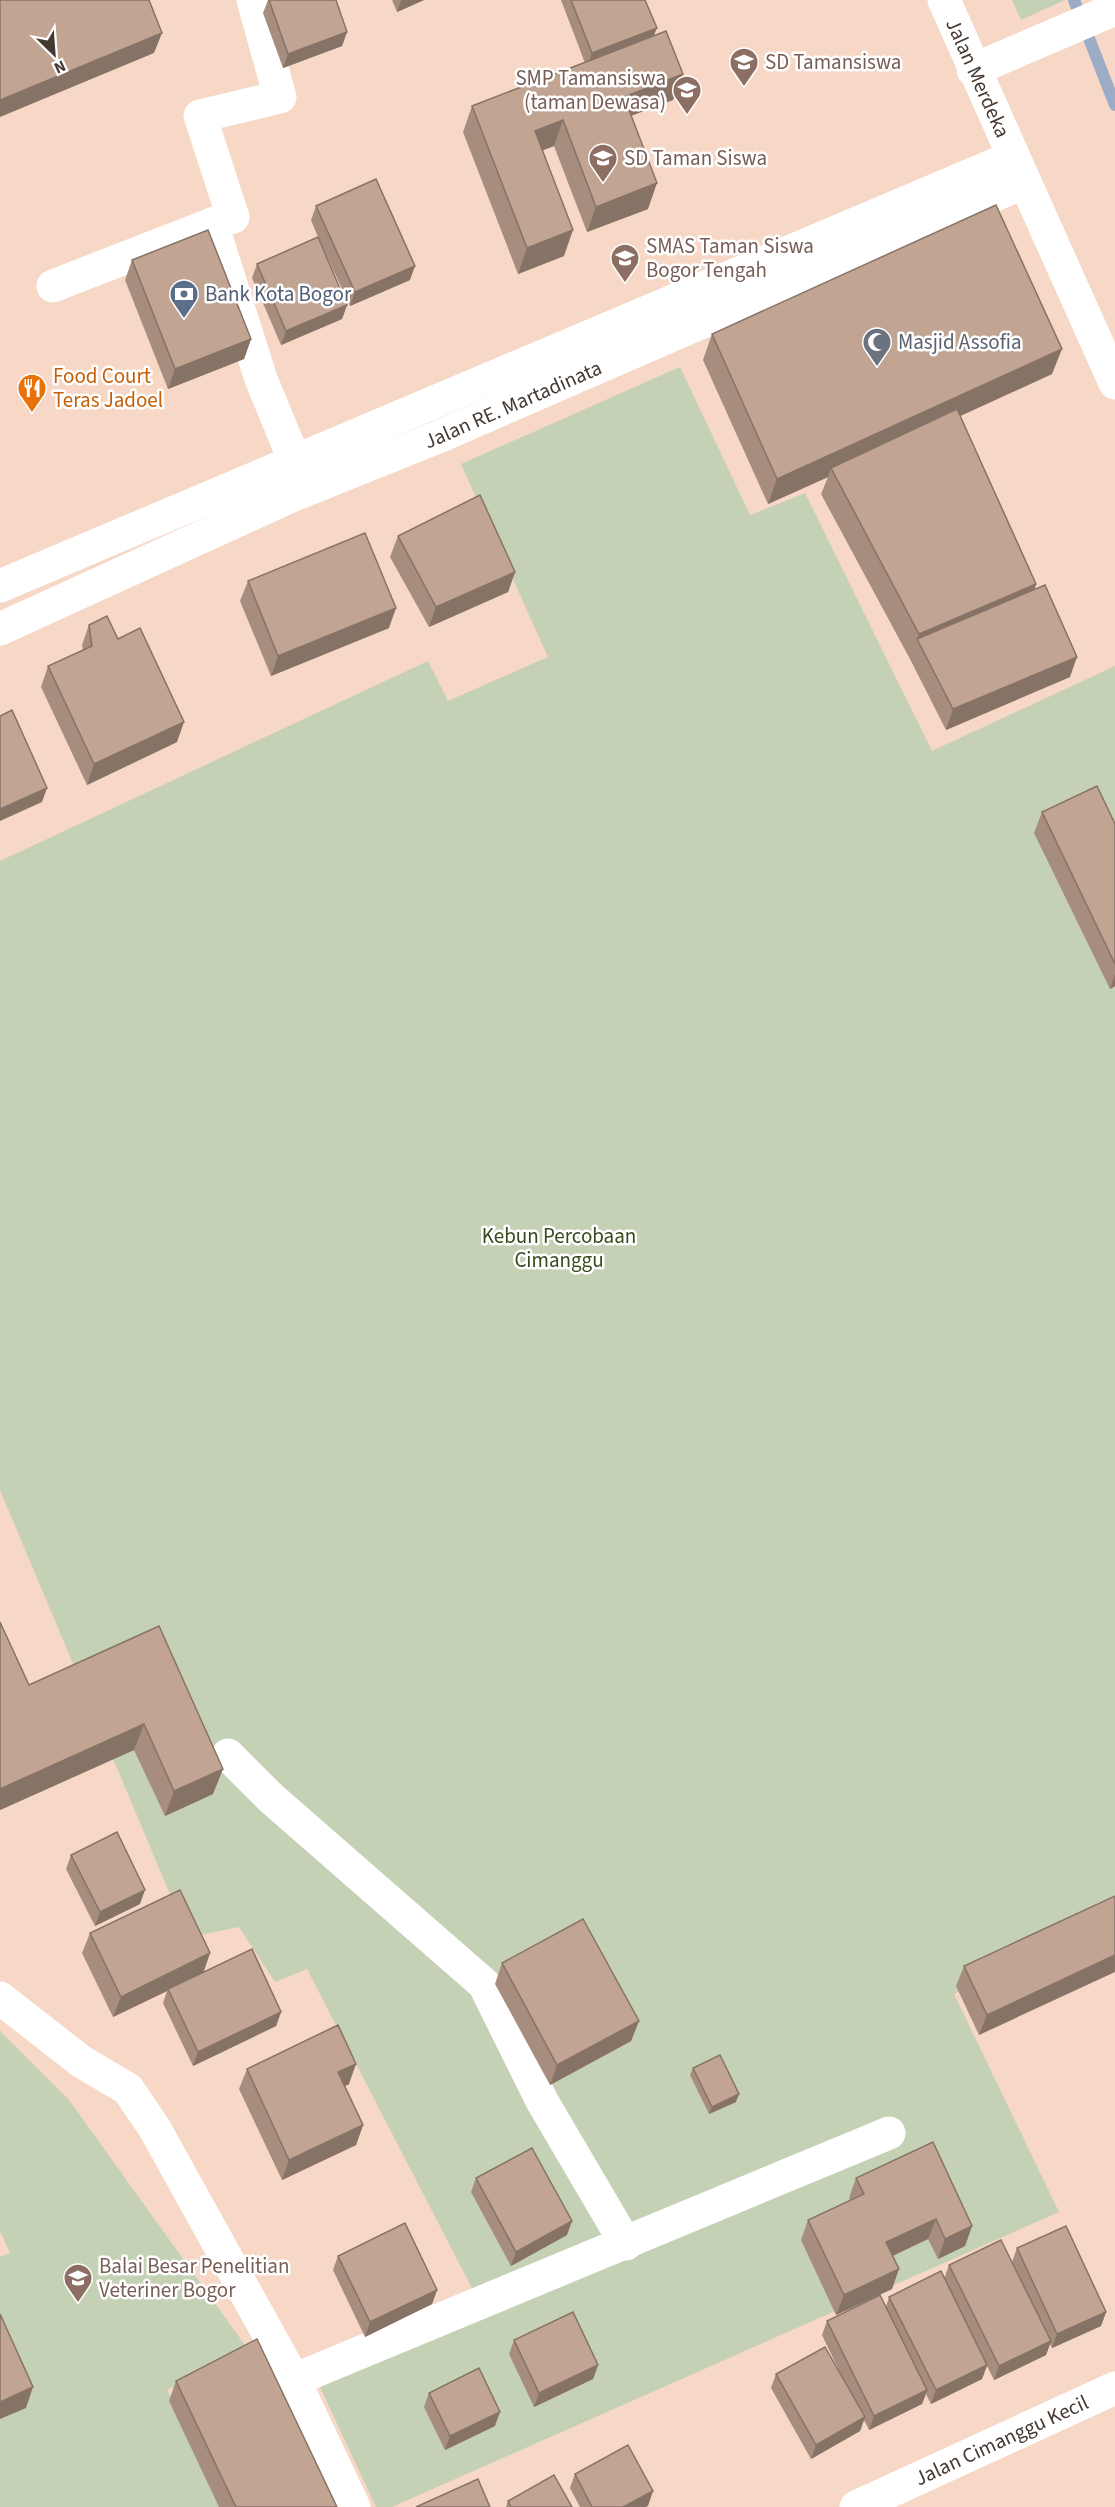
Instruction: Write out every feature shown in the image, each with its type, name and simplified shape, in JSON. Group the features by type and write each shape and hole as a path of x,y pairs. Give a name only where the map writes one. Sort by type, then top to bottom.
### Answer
{"street":[{"path":"53,286 233,217 200,116 280,96 253,0"},
{"name":"Jalan Merdeka","path":"944,0 1115,383"},
{"path":"974,70 1115,9"},
{"name":"Jalan RE. Martadinata","path":"0,586 294,459 674,317 1019,169"},
{"path":"212,224 261,379 294,459"},
{"name":"Jalan RE. Martadinata","path":"0,629 289,497 438,436 674,317"},
{"path":"228,1755 272,1798 484,1984 542,2101 626,2244"},
{"path":"0,1998 74,2056 128,2089 155,2129 294,2380 354,2507"},
{"path":"294,2380 890,2133"},
{"name":"Jalan Cimanggu Kecil","path":"856,2507 1115,2388"}],"green space":[{"path":"1012,0 1065,0 1021,20"},
{"name":"Kebun Percobaan Cimanggu","path":"680,367 750,515 805,493 932,751 1115,666 1115,1919 954,1994 1059,2212 392,2507 376,2507 312,2370 475,2294 307,1969 275,1982 239,1927 194,1936 170,1894 0,1490 0,861 428,661 448,701 548,657 461,464"},
{"name":"Balai Besar Penelitian Veteriner Bogor","path":"0,2031 69,2100 247,2348 167,2390 223,2507 0,2507 0,2257 10,2253 0,2231"}],"building":[{"path":"0,0 149,0 162,33 0,100"},
{"path":"269,0 336,0 347,32 288,54"},
{"path":"571,0 645,0 657,28 592,53"},
{"name":"SD Taman Siswa","path":"666,31 683,74 624,97 657,183 596,207 563,120 535,131 573,230 527,248 472,106"},
{"path":"376,179 415,266 355,292 316,206"},
{"name":"Masjid Assofia","path":"996,205 1062,349 777,479 712,334"},
{"name":"Bank Kota Bogor","path":"208,230 251,339 175,369 132,260"},
{"path":"318,237 347,305 286,331 257,264"},
{"path":"957,409 1036,584 919,634 831,468"},
{"path":"480,495 515,572 436,607 398,536"},
{"path":"365,533 396,608 278,656 248,581"},
{"path":"1045,585 1077,657 953,709 917,639"},
{"path":"107,616 118,639 140,628 184,722 94,764 48,666 92,646 89,625"},
{"path":"12,710 47,788 0,809 0,716"},
{"path":"1097,786 1115,824 1115,964 1042,812"},
{"path":"0,1622 29,1685 159,1626 223,1769 174,1791 144,1724 0,1789"},
{"path":"117,1832 145,1890 100,1912 71,1855"},
{"path":"180,1890 210,1953 121,1997 90,1933"},
{"path":"1115,1896 1115,1955 987,2015 964,1966"},
{"path":"583,1919 639,2021 557,2065 502,1963"},
{"path":"252,1949 281,2012 198,2052 168,1989"},
{"path":"338,2025 356,2064 338,2072 363,2125 289,2160 247,2069"},
{"path":"720,2055 739,2094 712,2107 693,2068"},
{"path":"933,2142 972,2226 945,2239 936,2219 886,2242 899,2269 844,2295 808,2220 864,2194 856,2178"},
{"path":"532,2148 572,2221 516,2252 476,2178"},
{"path":"405,2223 437,2290 370,2322 338,2256"},
{"path":"1066,2226 1106,2312 1057,2334 1017,2248"},
{"path":"1001,2240 1051,2341 999,2366 949,2265"},
{"path":"941,2271 987,2365 936,2390 889,2297"},
{"path":"880,2295 927,2390 874,2416 827,2321"},
{"path":"573,2312 598,2365 539,2393 514,2340"},
{"path":"0,2314 33,2387 0,2402"},
{"path":"257,2339 337,2507 236,2507 176,2381"},
{"path":"825,2347 865,2417 816,2445 776,2374"},
{"path":"479,2368 500,2412 450,2436 429,2393"},
{"path":"628,2445 653,2491 623,2507 592,2507 575,2474"},
{"path":"554,2475 572,2507 511,2507 508,2501"},
{"path":"478,2479 490,2507 416,2507"}],"waterway":[{"path":"1074,0 1115,105"}],"place":[{"name":"SD Tamansiswa","path":"744,88"},
{"name":"SMP Tamansiswa (taman Dewasa)","path":"687,116"},
{"name":"SD Taman Siswa","path":"603,184"},
{"name":"SMAS Taman Siswa Bogor Tengah","path":"625,284"},
{"name":"Bank Kota Bogor","path":"184,320"},
{"name":"Masjid Assofia","path":"877,368"},
{"name":"Food Court Teras Jadoel","path":"32,414"},
{"name":"Balai Besar Penelitian Veteriner Bogor","path":"78,2304"}]}
